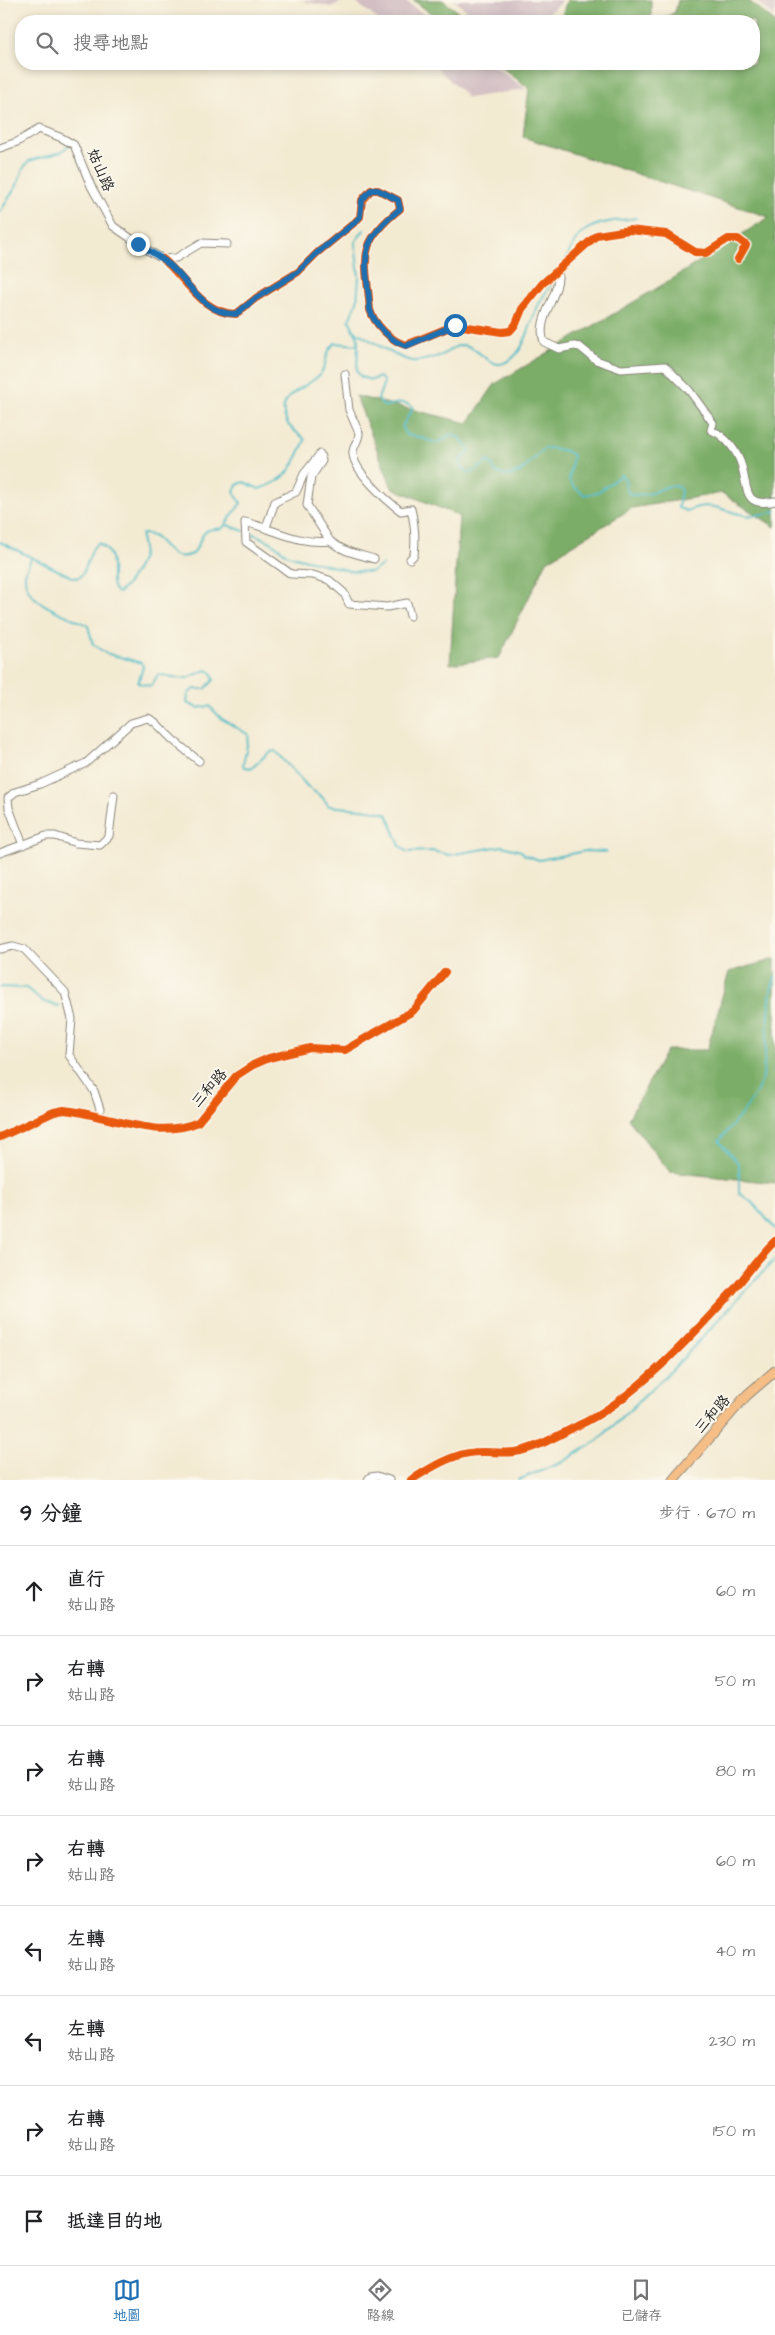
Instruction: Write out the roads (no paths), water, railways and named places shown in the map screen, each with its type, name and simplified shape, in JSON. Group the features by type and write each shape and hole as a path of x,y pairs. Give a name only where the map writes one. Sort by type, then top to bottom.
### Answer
{"main road":[{"name":"三和路","path":"673,1480 746,1396 775,1371"}],"street":[{"name":"姑山路","path":"0,148 17,142 39,129 69,141 80,154 91,186 113,226 163,259 176,270 197,295 211,307 226,314 236,314 256,298 298,272 317,253 360,217 362,200 371,190 378,190 398,200 400,209 372,236 367,246 370,310 372,318 392,338 406,346 455,325 502,332 510,331 516,324 522,309 542,284 558,271"},
{"path":"738,258 746,245 738,239 728,239 706,253 695,252 666,234 629,230 597,235 568,259 558,271 558,282 542,325 541,334 544,342 559,349 574,346 580,347 596,360 621,369 665,366 689,390 713,423 711,430 720,433 730,444 742,466 744,485 751,497 762,504 775,501"},
{"path":"163,259 176,258 201,244 227,244"},
{"path":"345,374 349,410 359,433 354,449 355,462 383,498 400,511 411,508 416,526 416,539 414,555 410,560"},
{"path":"266,527 275,502 296,492 304,474 320,454 322,461 311,477 307,505 330,540 343,550 374,558"},
{"path":"330,540 301,541 266,527 245,522 246,542 291,574 329,580 344,593 349,604 387,607 406,603 410,616"},
{"path":"23,845 9,808 8,798 15,792 40,784 86,763 131,722 148,718 155,722 172,740 199,761"},
{"path":"0,853 46,836 55,836 76,843 100,846 109,836 114,795"},
{"path":"0,949 13,946 24,949 65,992 72,1019 69,1055 94,1091 100,1109 99,1117"},
{"name":"三和路","path":"0,1137 54,1112 69,1111 150,1128 189,1126 198,1122 236,1076 253,1065 269,1058 310,1048 345,1050 412,1011 445,972"},
{"path":"411,1480 434,1467 469,1453 515,1452 529,1448 578,1426 610,1406 693,1334 775,1241"},
{"path":"368,1480 370,1477 376,1476 389,1480"}],"waterway":[{"path":"0,212 29,161 61,152 69,145"},
{"path":"566,259 576,240 586,230 606,222 636,218"},
{"path":"358,344 358,338 349,320 357,302 359,277 355,242 364,230"},
{"path":"352,329 391,353 407,360 430,359 442,355 456,346 463,345 475,350 491,362 503,363 510,360 520,349 538,306 556,276"},
{"path":"0,542 74,578 80,577 83,573 93,548 98,543 110,555 112,583 118,593 130,580 141,560 143,554 142,534 156,538 176,556 183,557 193,554 203,535 209,530 222,529 241,503 234,492 237,485 244,482 259,489 277,481 289,471 305,440 288,424 284,414 284,405 293,393 321,373 327,355 335,343 358,345 357,371 361,377 371,380 380,377 384,382 378,399 383,406 403,403 413,408 402,427 406,435 434,442 439,442 451,434 461,439 470,451 460,461 461,466 468,473 473,472 488,461 498,473 512,475 518,473 545,448 556,449 573,455 569,480 574,487 585,495 598,492 621,475 625,479 626,490 631,495 649,494 668,486 678,486 681,491 678,508 687,511 702,506 716,507 752,516 775,511"},
{"path":"227,525 244,531"},
{"path":"249,532 271,542 288,555 350,571 371,572 383,565"},
{"path":"31,559 25,574 26,585 31,594 48,607 88,626 93,644 105,653 142,663 143,667 138,683 151,686 158,675 183,679 207,670 212,673 214,680 205,689 194,689 188,694 187,703 198,708 209,706 222,719 249,735 244,767 252,768 269,752 275,751 309,788 322,797 329,806 366,809 387,814 400,846 407,852 432,851 449,855 502,846 521,851 525,855 539,860 585,851 607,852"},
{"path":"775,978 771,990 763,1077 750,1103 719,1141 739,1164 739,1193 753,1203 775,1229"},
{"path":"0,987 26,988 44,1002 59,1006"},
{"path":"518,1480 563,1462 597,1441 672,1370 775,1259"}]}
